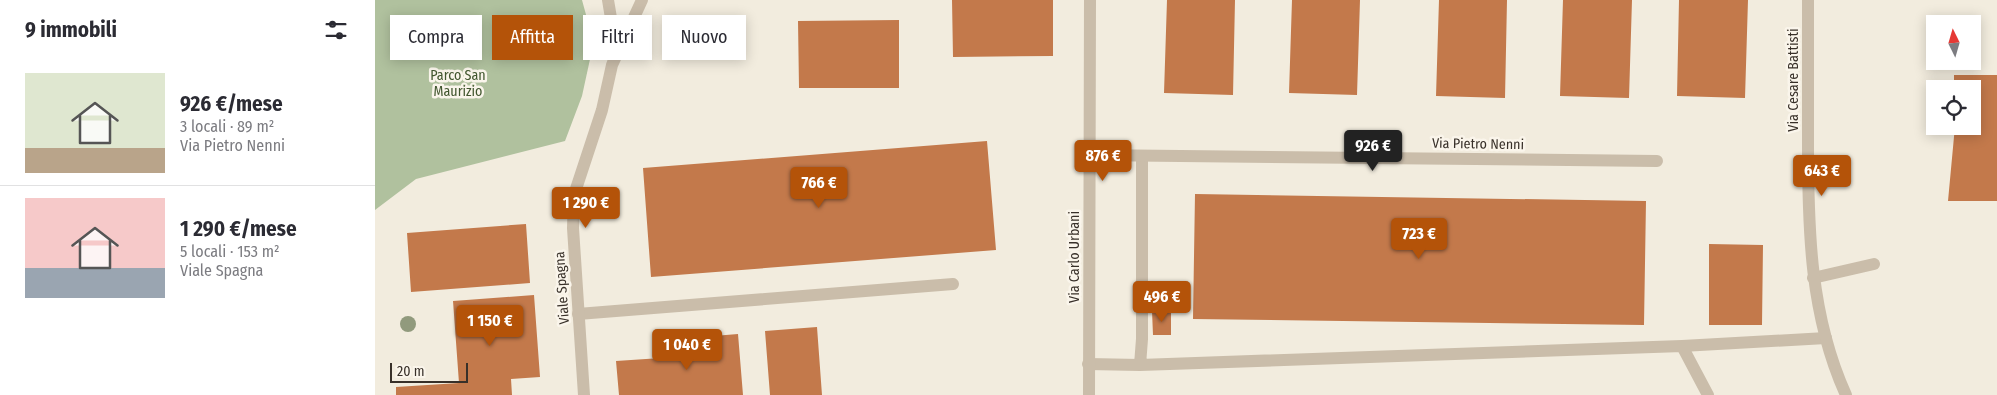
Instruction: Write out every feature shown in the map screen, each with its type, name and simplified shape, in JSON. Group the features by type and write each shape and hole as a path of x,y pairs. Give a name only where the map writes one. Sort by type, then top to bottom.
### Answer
{"street":[{"name":"Viale Spagna","path":"608,0 613,30 613,65"},
{"name":"Viale Spagna","path":"584,395 573,228 574,195 602,110 613,65 642,0"},
{"name":"Via Carlo Urbani","path":"1089,395 1090,0"},
{"name":"Via Cesare Battisti","path":"1808,0 1808,221 1813,278 1835,373 1846,395"},
{"name":"Via Pietro Nenni","path":"1089,155 1657,161"},
{"path":"1140,365 1143,339 1142,156"},
{"path":"1813,278 1874,264"},
{"path":"579,314 953,284"},
{"path":"1088,364 1140,365 1682,346 1826,338"},
{"path":"1682,346 1708,395"}],"green space":[{"name":"Parco San Maurizio","path":"375,0 582,0 586,15 583,15 583,60 590,60 582,96 565,141 416,179 375,210"}],"building":[{"path":"952,0 1053,0 1053,56 953,57"},
{"path":"1167,0 1235,0 1233,95 1164,93"},
{"path":"1292,0 1360,0 1357,95 1289,93"},
{"path":"1439,0 1507,0 1505,98 1436,96"},
{"path":"1563,0 1632,0 1629,98 1560,96"},
{"path":"1679,0 1748,0 1745,98 1677,96"},
{"path":"899,20 899,88 799,88 798,21"},
{"path":"1954,75 1997,75 1997,201 1948,201 1954,135 1981,135 1981,80 1954,80"},
{"path":"987,141 996,250 651,277 643,168"},
{"path":"1195,194 1646,201 1644,325 1193,319"},
{"path":"526,224 530,283 411,292 407,233"},
{"path":"1709,244 1763,245 1762,325 1709,325"},
{"path":"534,295 540,377 511,379 512,395 396,395 396,387 459,383 453,301"},
{"path":"1152,311 1171,311 1171,335 1153,335"},
{"path":"817,327 822,395 770,395 765,331"},
{"path":"738,334 743,395 619,395 616,361 691,356 689,338"}]}
